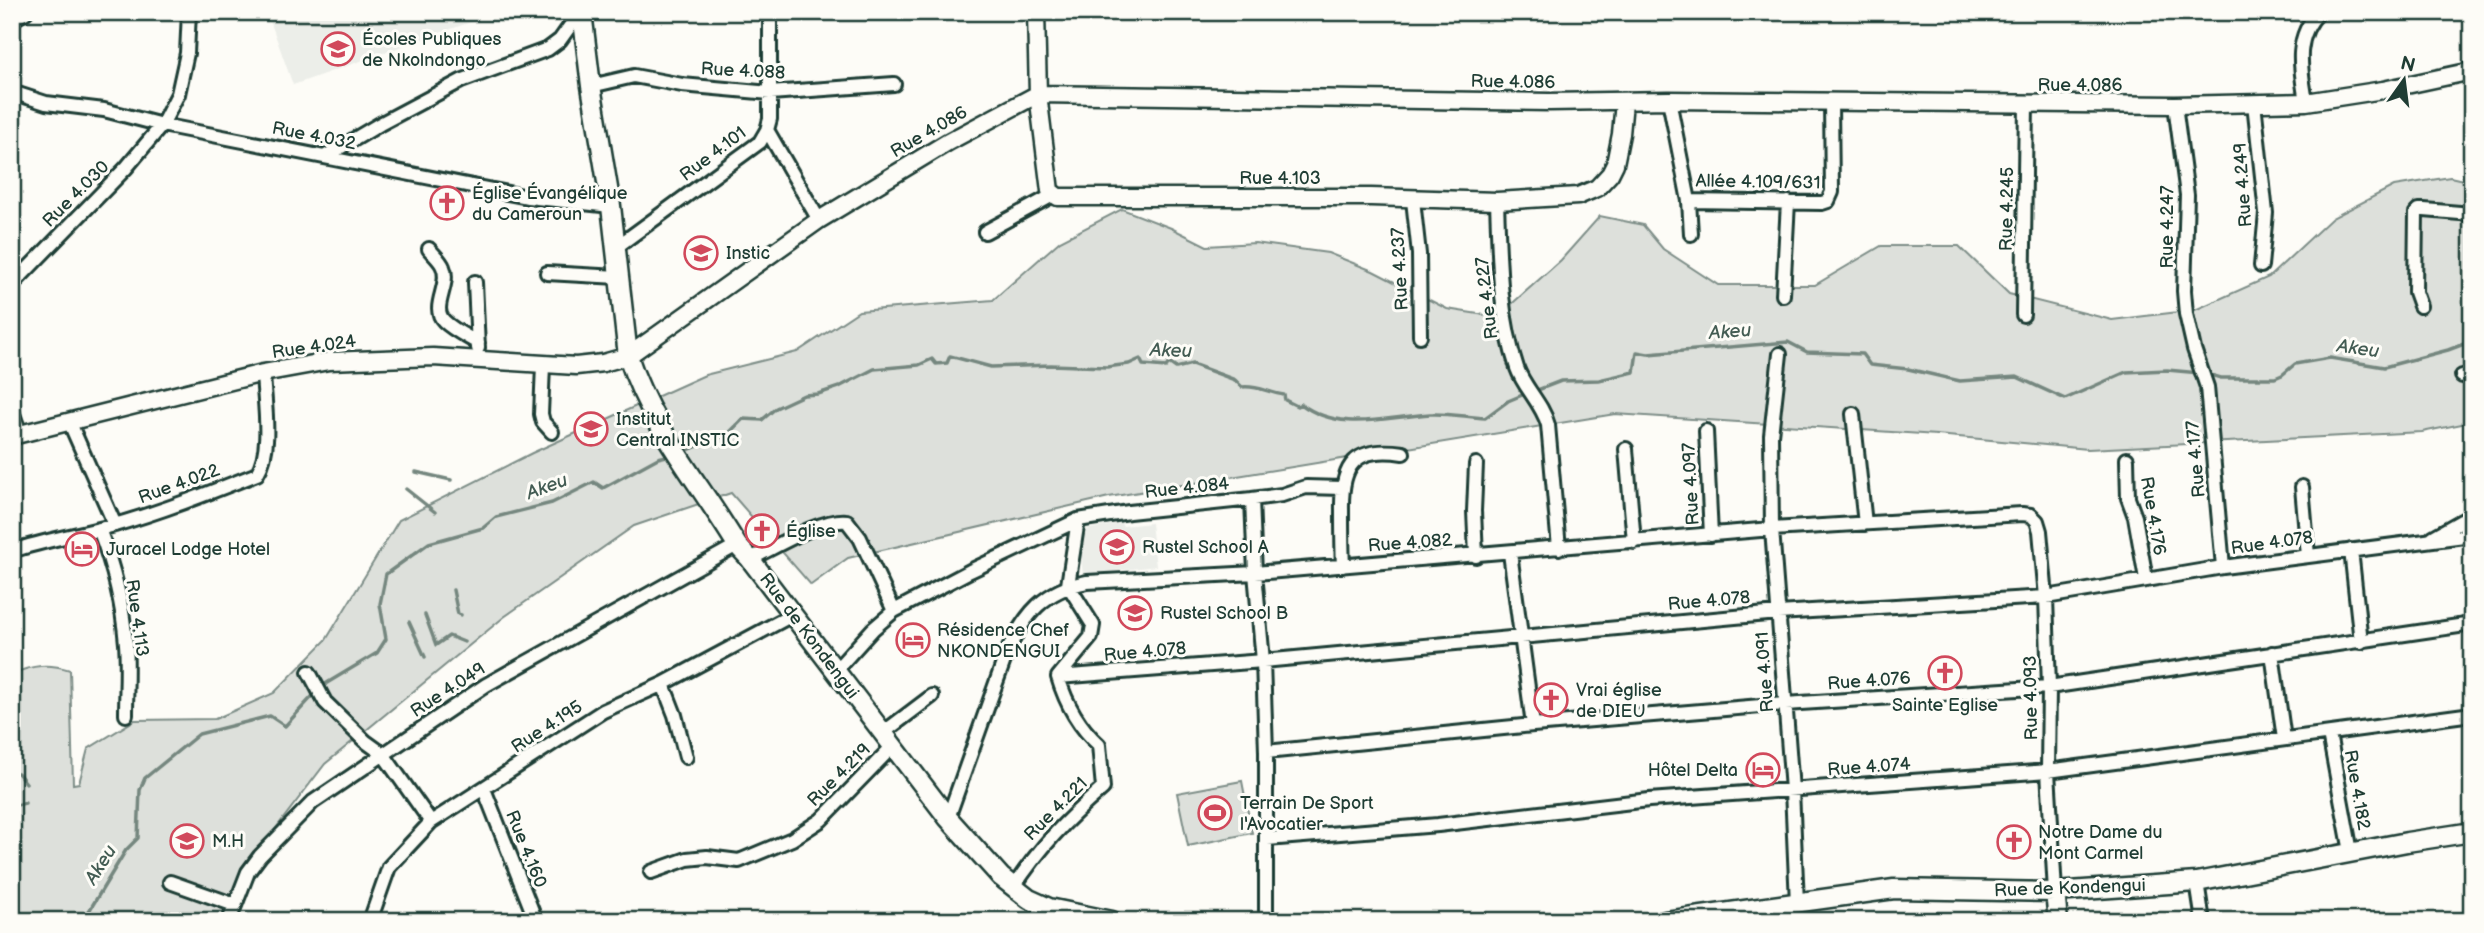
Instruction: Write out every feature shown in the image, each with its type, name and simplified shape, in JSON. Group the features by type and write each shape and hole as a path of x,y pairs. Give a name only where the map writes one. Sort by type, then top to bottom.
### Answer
{"main road":[{"name":"Rue de Kondengui","path":"581,12 611,206 628,355 635,379 665,437 737,545 948,818 1013,888 1046,914 1112,921"},
{"name":"Rue de Kondengui","path":"1666,921 1776,913 1797,903 1894,889 2055,892 2197,882 2472,832"},
{"path":"2055,892 2058,921"}],"street":[{"path":"12,20 26,12"},
{"name":"Rue 4.030","path":"12,285 126,168 162,125 178,94 187,53 189,12"},
{"path":"326,156 461,81 548,49 560,40 581,12"},
{"name":"Rue 4.101","path":"615,248 760,142 767,130 770,93 770,12"},
{"path":"985,232 1053,195 1050,191 1038,94 1036,12"},
{"path":"2306,102 2300,50 2304,34 2319,12"},
{"name":"Rue 4.086","path":"628,355 819,220 948,142 1038,94 1624,102 1669,100 2175,105 2306,102 2383,90 2472,71"},
{"name":"Rue 4.088","path":"591,86 634,76 682,85 770,93 894,84"},
{"name":"Rue 4.032","path":"12,92 46,103 104,110 162,125 528,197 611,206"},
{"name":"Allée 4.109/631","path":"1669,100 1689,201 1828,201 1831,197 1831,102"},
{"name":"Rue 4.103","path":"1053,195 1371,197 1497,201 1578,196 1597,188 1610,174 1618,155 1624,102"},
{"name":"Rue 4.249","path":"2254,103 2266,213 2261,266"},
{"name":"Rue 4.245","path":"2023,315 2026,104"},
{"name":"Rue 4.247","path":"2175,105 2187,195 2184,291 2194,349"},
{"path":"767,130 819,220"},
{"name":"Rue 4.237","path":"1413,200 1419,254 1420,336"},
{"name":"Rue 4.227","path":"1497,201 1506,329 1518,370 1548,425 1559,548"},
{"path":"1689,201 1691,234"},
{"path":"1783,295 1787,202"},
{"path":"2420,306 2416,292 2416,214 2419,210 2424,210 2472,214"},
{"path":"429,249 443,266 446,282 439,312 444,321 478,351"},
{"path":"547,273 618,276"},
{"path":"475,282 478,351"},
{"name":"Rue 4.177","path":"2194,349 2207,387 2223,567"},
{"name":"Rue 4.024","path":"16,435 263,373 329,361 478,351 543,365 576,366 603,363 628,355"},
{"name":"Rue 4.091","path":"1780,354 1771,435 1773,530 1792,790 1797,903"},
{"path":"543,365 541,414 543,422 552,432"},
{"name":"Rue 4.022","path":"12,551 42,541 115,525 192,500 257,474 265,459 263,373"},
{"path":"12,411 16,435"},
{"path":"1853,414 1865,524"},
{"path":"69,421 115,525"},
{"name":"Rue 4.097","path":"1706,431 1712,536"},
{"path":"1626,449 1634,542"},
{"path":"1343,566 1342,488 1349,465 1358,457 1374,451 1403,453"},
{"name":"Rue 4.176","path":"2127,460 2128,498 2136,517 2146,579"},
{"path":"1476,464 1476,556"},
{"path":"1252,499 1282,495 1306,487 1342,488"},
{"path":"2302,488 2308,556"},
{"name":"Rue 4.084","path":"835,671 894,611 970,571 1078,520 1252,499 1266,752 1266,921"},
{"name":"Rue 4.082","path":"948,818 1007,652 1018,629 1037,605 1068,585 1476,556 1773,530 2022,514"},
{"name":"Rue 4.093","path":"2022,514 2031,515 2037,521 2040,531 2046,597 2048,771 2055,892"},
{"path":"2430,539 2472,515"},
{"path":"1068,585 1078,520"},
{"path":"750,559 819,524 847,521 860,538 894,611"},
{"name":"Rue 4.113","path":"99,529 107,550 126,644 126,715"},
{"name":"Rue 4.078","path":"1058,677 1263,662 1521,635 1778,613 2046,597 2223,567 2472,535"},
{"name":"Rue 4.049","path":"229,921 248,872 276,838 313,802 486,685 737,545"},
{"path":"2351,550 2361,642"},
{"path":"1510,553 1533,725"},
{"name":"Rue 4.078","path":"1058,677 1091,637 1093,625 1068,585"},
{"name":"Rue 4.195","path":"370,921 389,867 431,822 585,722 792,615"},
{"name":"Rue 4.076","path":"1266,752 1533,725 1785,704 2049,687 2472,624"},
{"path":"2272,653 2284,739"},
{"path":"309,672 325,702 365,741 383,754 431,822"},
{"name":"Rue 4.221","path":"1013,888 1042,846 1073,813 1103,788 1099,745 1084,731 1065,701 1058,677"},
{"path":"663,684 675,715 686,757"},
{"name":"Rue 4.219","path":"651,872 687,859 707,857 739,862 792,839 821,820 888,739 932,696"},
{"name":"Rue 4.074","path":"1267,839 1438,825 1649,800 2048,771 2472,714"},
{"name":"Rue 4.182","path":"2329,734 2351,852"},
{"name":"Rue 4.160","path":"484,789 536,921"},
{"path":"170,882 235,905"},
{"path":"2197,882 2203,921"}],"shaded area":[{"name":"Écoles Publiques de Nkolndongo","path":"267,12 499,12 293,85"},
{"path":"2450,177 2472,182 2472,422 2422,432 2088,449 1937,435 1615,414 1109,497 848,558 811,585 731,493 634,526 504,617 325,764 241,874 224,921 12,921 12,674 41,666 70,670 73,784 79,783 88,749 135,720 215,719 274,693 326,640 399,520 532,453 705,375 797,352 859,311 993,300 1060,241 1122,209 1171,228 1207,246 1255,243 1328,253 1373,271 1447,309 1497,317 1561,260 1600,216 1643,225 1663,249 1718,285 1815,285 1881,246 1959,246 2009,294 2112,320 2195,310 2269,277 2332,218 2394,186"},
{"name":"Rustel School A","path":"1121,523 1123,526 1151,523 1156,566 1083,575 1079,536 1083,530"},
{"name":"Terrain De Sport l'Avocatier","path":"1242,781 1252,833 1188,846 1177,793"}],"waterway":[{"name":"Akeu","path":"2207,374 2221,378 2275,378 2295,364 2330,358 2384,367 2472,341"},
{"name":"Akeu","path":"1535,391 1561,381 1599,380 1634,372 1637,352 1648,354 1788,342 1807,352 1862,354 1870,365 1908,369 1960,381 2017,377 2065,399 2126,372 2167,370 2200,373"},
{"name":"Akeu","path":"682,452 727,435 743,419 762,420 776,408 804,395 818,394 839,387 874,369 919,365 932,359 936,364 947,363 950,356 991,367 1107,367 1129,364 1140,359 1143,365 1166,367 1169,363 1176,368 1192,364 1235,380 1242,387 1284,395 1285,400 1297,406 1301,404 1316,413 1347,421 1437,414 1485,418 1508,401 1527,393"},
{"name":"Akeu","path":"83,921 126,850 138,838 140,790 145,778 199,734 270,716 285,726 322,686 377,653 386,639 380,604 386,574 429,543 483,528 496,517 552,503 594,482 603,488 658,458 671,455"},
{"path":"416,472 451,480"},
{"path":"406,489 435,512"},
{"path":"453,590 458,614 461,615"},
{"path":"425,615 436,645 449,636 464,642"},
{"path":"409,622 425,657"},
{"path":"12,773 18,773 26,783"},
{"path":"12,806 25,803"}],"place":[{"name":"Écoles Publiques de Nkolndongo","path":"338,49"},
{"name":"Église Évangélique du Cameroun","path":"447,203"},
{"name":"Instic","path":"701,253"},
{"name":"Institut Central INSTIC","path":"591,429"},
{"name":"Église","path":"762,531"},
{"name":"Rustel School A","path":"1117,547"},
{"name":"Juracel Lodge Hotel","path":"82,549"},
{"name":"Rustel School B","path":"1135,613"},
{"name":"Résidence Chef NKONDENGUI","path":"913,640"},
{"name":"Sainte Eglise","path":"1945,673"},
{"name":"Vrai église de DIEU","path":"1551,700"},
{"name":"Hôtel Delta","path":"1763,770"},
{"name":"Terrain De Sport l'Avocatier","path":"1215,813"},
{"name":"M.H","path":"187,841"},
{"name":"Notre Dame du Mont Carmel","path":"2014,842"}]}
